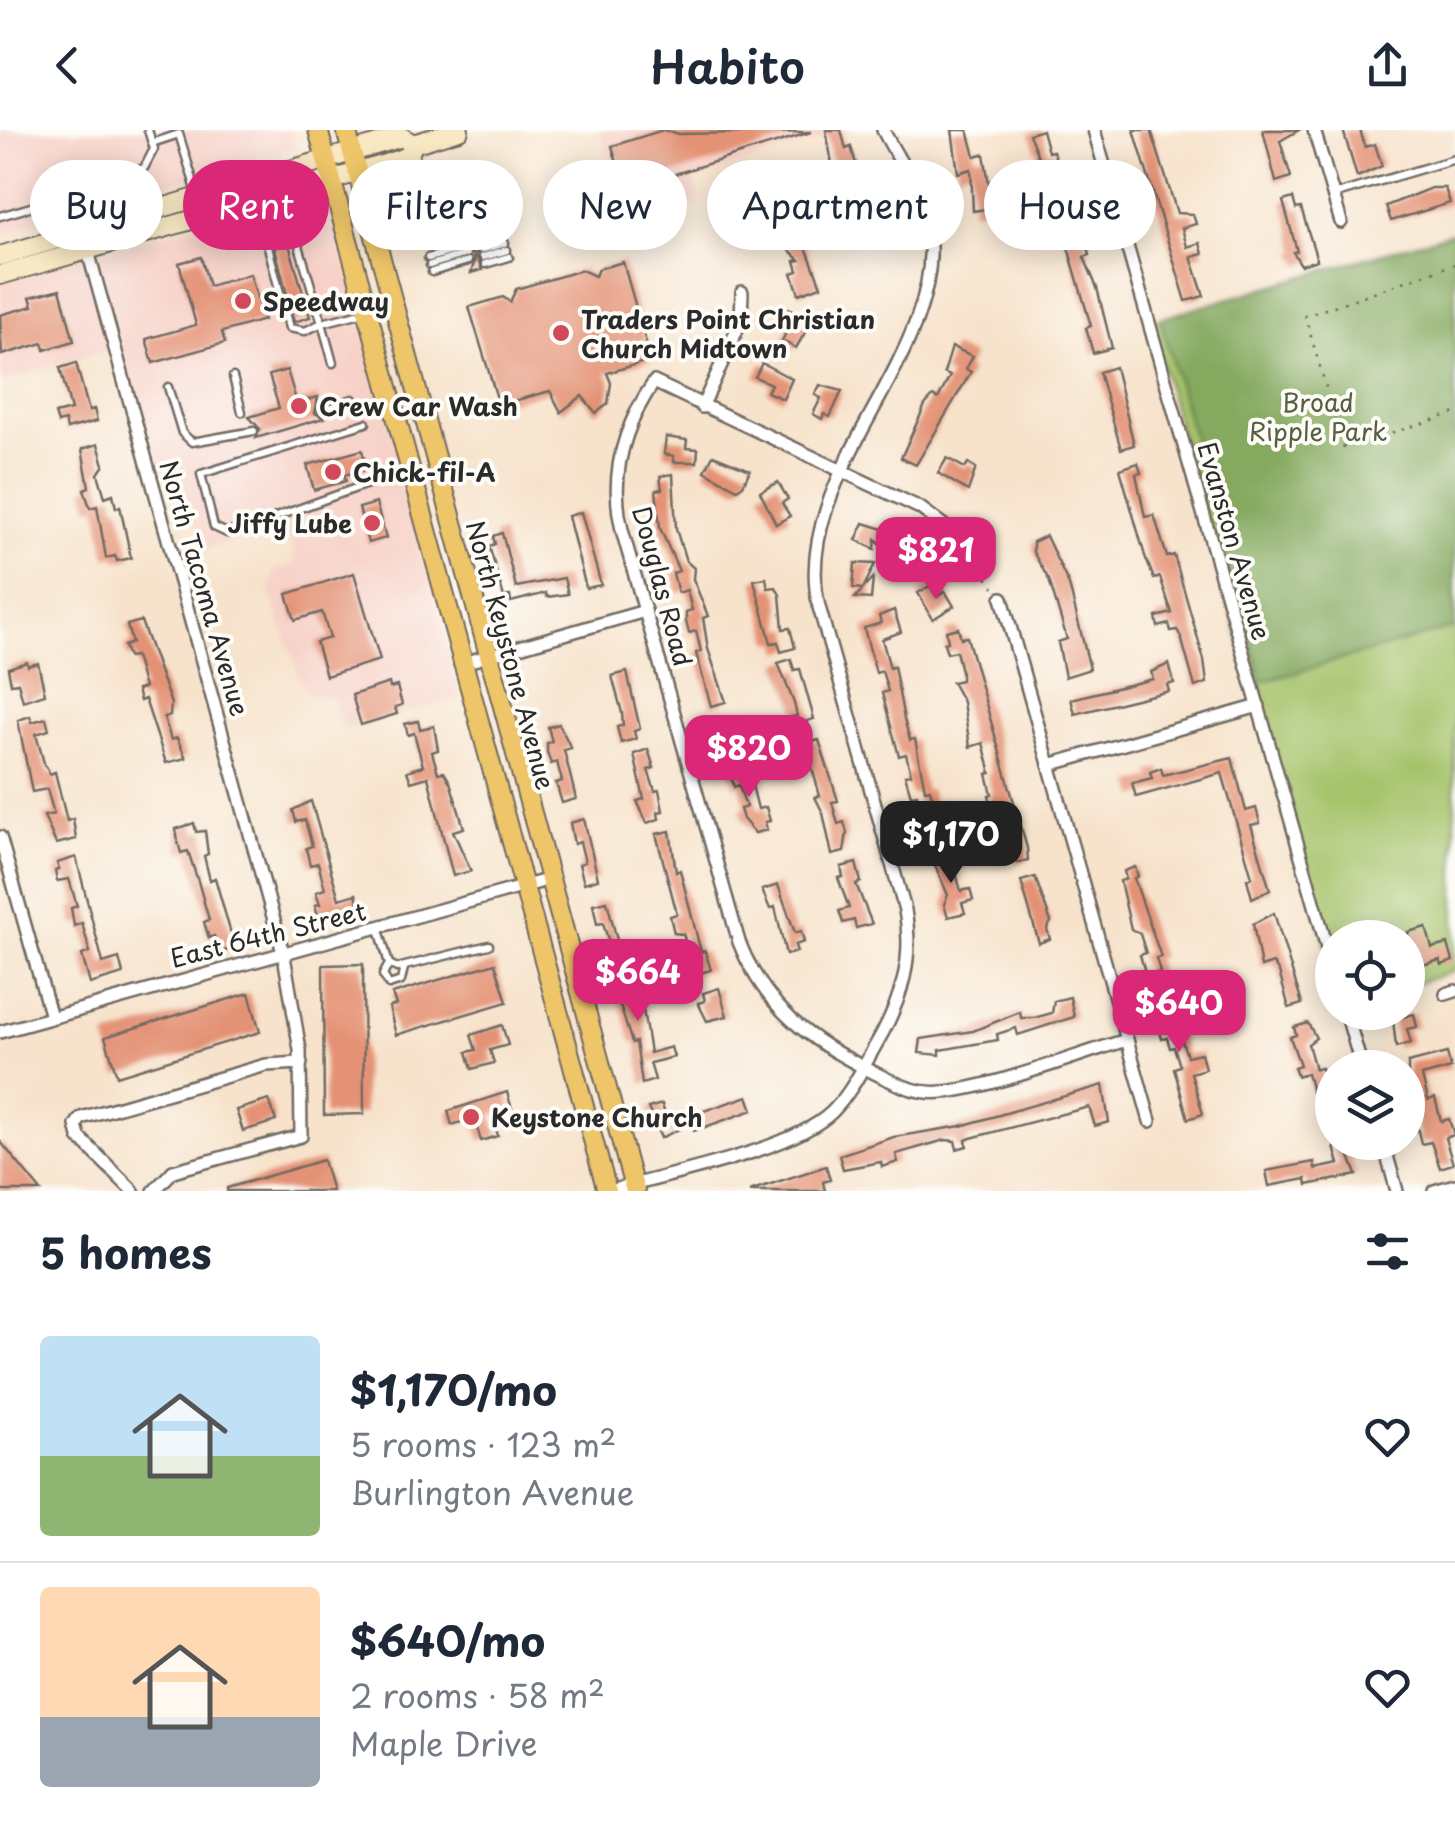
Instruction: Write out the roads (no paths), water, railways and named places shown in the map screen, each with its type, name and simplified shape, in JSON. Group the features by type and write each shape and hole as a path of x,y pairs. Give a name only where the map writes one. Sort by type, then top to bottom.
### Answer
{"main road":[{"name":"North Keystone Avenue","path":"318,130 326,160"},
{"name":"North Keystone Avenue","path":"346,130 354,160"},
{"name":"North Keystone Avenue","path":"329,170 460,664 609,1191"},
{"name":"North Keystone Avenue","path":"378,250 634,1188"}],"street":[{"path":"396,160 409,156 413,144 438,133 459,130"},
{"path":"609,1191 634,1188 804,1132 833,1111 863,1067 902,990 908,938 902,898 815,586 817,539 921,304 930,266 929,232 920,199 883,130"},
{"name":"Evanston Avenue","path":"1094,130 1319,920"},
{"path":"1314,130 1341,222"},
{"path":"326,160 402,137 413,144"},
{"path":"329,181 349,175"},
{"path":"0,256 34,250"},
{"path":"7,273 63,250"},
{"name":"North Tacoma Avenue","path":"88,250 284,956 301,1063 300,1136 173,1171 154,1191"},
{"path":"742,292 741,321 702,407 920,508 947,528 974,560"},
{"name":"Douglas Road","path":"702,407 654,382 623,443 616,479 620,525 736,936 750,969 772,1002 801,1031 911,1090 946,1092 1127,1040"},
{"path":"1002,598 1150,1121"},
{"path":"460,664 645,612"},
{"path":"1049,765 1259,706"},
{"path":"0,837 51,1017"},
{"name":"East 64th Street","path":"0,1032 547,880"},
{"path":"134,1191 80,1139 76,1128 81,1118 266,1065 301,1063"},
{"path":"1389,1160 1397,1191"},
{"path":"1434,1191 1455,1185"}],"lane":[{"path":"148,130 154,149 148,160"},
{"path":"152,143 172,133 180,134 188,160"},
{"path":"1333,195 1455,159"},
{"path":"0,216 30,207"},
{"path":"506,246 482,253 506,246"},
{"path":"269,250 290,328 305,332 322,323 367,312"},
{"path":"300,250 332,363"},
{"path":"466,254 430,265 466,254"},
{"path":"233,377 242,412"},
{"path":"168,387 182,432 192,442 254,431"},
{"path":"322,411 353,399"},
{"path":"245,527 226,532 214,527 201,474 366,423"},
{"path":"274,518 381,480"},
{"path":"380,929 389,964 383,975 390,985 401,981 404,968"},
{"path":"389,964 404,968 489,944"}],"place":[{"name":"Speedway","path":"243,301"},
{"name":"Traders Point Christian Church Midtown","path":"561,333"},
{"name":"Crew Car Wash","path":"299,406"},
{"name":"Chick-fil-A","path":"333,472"},
{"name":"Jiffy Lube","path":"372,523"},
{"name":"Keystone Church","path":"471,1117"}],"park label":[{"name":"Broad Ripple Park","path":"1318,416"}]}
